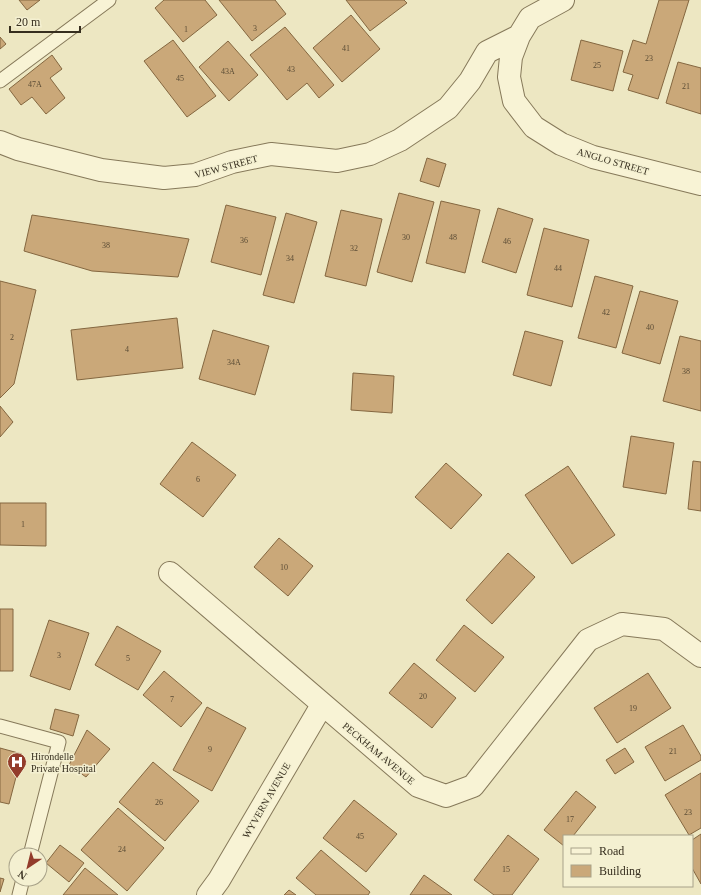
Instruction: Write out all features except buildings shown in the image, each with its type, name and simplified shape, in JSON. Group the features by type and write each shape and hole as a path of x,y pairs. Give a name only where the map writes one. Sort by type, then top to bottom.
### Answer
{"street":[{"name":"VIEW STREET","path":"0,142 18,149 101,170 164,178 195,175 232,162 271,154 337,161 370,154 400,140 428,123 448,108 470,81 487,52 518,36 530,18 563,0"},
{"name":"ANGLO STREET","path":"518,36 511,57 509,77 514,102 534,127 561,144 593,157 701,184"},
{"name":"PECKHAM AVENUE","path":"170,573 418,786 446,796 473,786 588,640 622,624 664,629 701,656"},
{"name":"WYVERN AVENUE","path":"208,895 219,880 322,704"}],"lane":[{"path":"0,81 109,0"},
{"path":"0,726 59,742 32,847"}],"place":[{"name":"Hirondelle Private Hospital","path":"17,779"}]}
